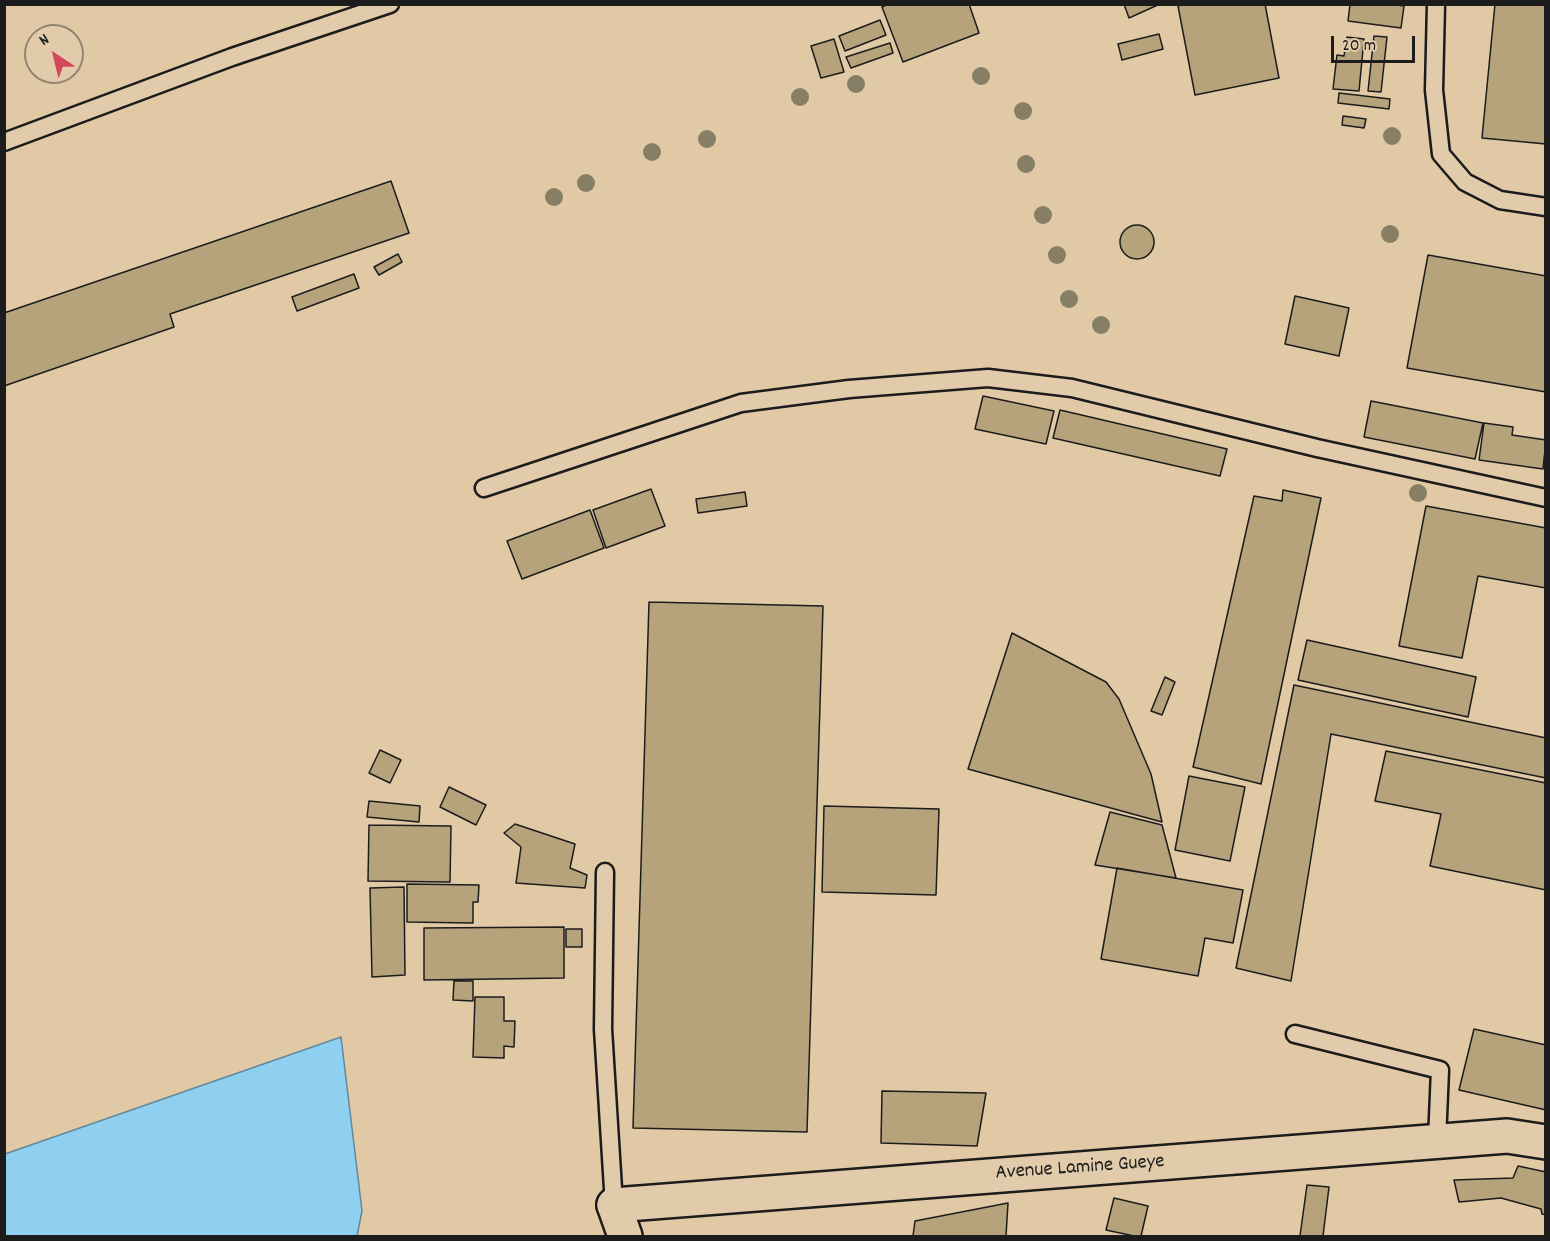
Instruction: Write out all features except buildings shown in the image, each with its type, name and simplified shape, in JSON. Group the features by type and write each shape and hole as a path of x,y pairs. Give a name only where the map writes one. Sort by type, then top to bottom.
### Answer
{"street":[{"name":"Avenue Lamine Gueye","path":"614,1205 1507,1136 1545,1142"},
{"path":"614,1205 625,1236"}],"lane":[{"path":"4,142 232,57 390,4"},
{"path":"1436,4 1434,90 1441,154 1466,182 1500,200 1545,207"},
{"path":"484,488 741,403 849,389 988,378 1072,388 1317,448 1545,498"},
{"path":"605,872 603,1029 614,1205"},
{"path":"1295,1034 1440,1070 1437,1141"}],"water":[{"path":"341,1037 362,1211 357,1236 5,1236 5,1154"}]}
